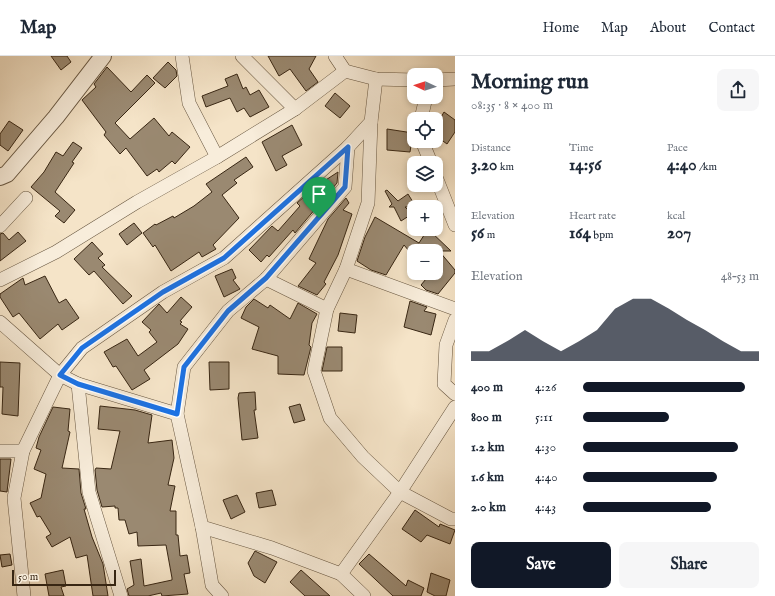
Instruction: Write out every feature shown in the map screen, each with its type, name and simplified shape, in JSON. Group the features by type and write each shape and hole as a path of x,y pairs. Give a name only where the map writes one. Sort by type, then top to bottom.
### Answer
{"street":[{"path":"0,177 7,174 56,117 103,56"},
{"path":"182,56 190,103 217,157"},
{"path":"242,56 295,109"},
{"path":"335,56 345,71 376,79 407,80"},
{"path":"0,280 56,252 137,202 217,157 295,109 345,71"},
{"path":"376,79 371,122 368,203 346,269 327,310 314,371 330,418 363,457 400,492 452,519 455,519"},
{"path":"443,80 455,79"},
{"path":"24,596 14,498 23,451 60,375 82,348 163,292 224,258 348,147 371,122"},
{"path":"222,596 214,590 202,527 177,414 184,367 228,311 266,278 345,187 348,147"},
{"path":"442,192 455,225"},
{"path":"0,226 26,198"},
{"path":"346,269 455,309"},
{"path":"266,278 327,310"},
{"path":"455,320 446,345 444,384 455,394"},
{"path":"0,322 60,375 78,384 177,414"},
{"path":"78,384 89,492 120,596"},
{"path":"342,574 400,492 455,407"},
{"path":"0,451 23,451"},
{"path":"202,527 272,548 342,574 364,596"}],"building":[{"path":"51,56 67,56 71,62 61,70"},
{"path":"268,56 316,56 309,69 318,82 306,91 290,69 279,76"},
{"path":"168,62 176,70 177,76 165,88 153,78"},
{"path":"107,67 131,92 147,75 155,83 115,123 130,139 154,118 169,136 172,132 190,147 175,164 172,161 159,172 157,169 147,176 126,148 120,154 104,135 106,132 82,100 96,87 94,84"},
{"path":"237,74 243,89 246,87 250,95 259,90 269,107 250,117 244,108 237,112 230,98 206,107 202,96 228,86 225,79"},
{"path":"335,93 350,106 340,118 325,106"},
{"path":"444,112 455,120 455,132 447,144 443,141"},
{"path":"9,121 23,130 8,151 0,145 0,134"},
{"path":"292,125 302,145 282,156 287,165 276,171 262,142"},
{"path":"387,129 407,132 407,148 411,148 410,152 387,150"},
{"path":"73,142 82,148 72,162 74,163 55,192 75,210 64,223 55,216 60,211 31,187 44,172 56,152 63,156"},
{"path":"246,157 253,167 234,180 237,183 222,195 239,218 213,245 216,249 202,257 199,252 171,271 155,245 153,247 143,233 155,224 156,225 173,216 174,218 194,206 212,192 206,184"},
{"path":"338,172 337,183 295,233 293,230 269,257 267,255 261,262 249,250 272,226 278,231 300,206 297,203 315,187"},
{"path":"387,190 398,201 408,194 412,200 407,200 407,207 405,207 407,209 407,217 401,221 394,207 389,207 392,204 385,191"},
{"path":"346,198 349,203 343,210 352,214 338,255 324,282 326,284 317,295 298,286 316,263 309,259 328,219"},
{"path":"375,217 419,243 424,236 435,236 451,251 443,251 443,244 407,244 407,249 404,245 386,275 371,270 357,261 365,237"},
{"path":"134,223 142,233 127,245 119,234"},
{"path":"18,232 26,241 0,261 0,234 3,233 9,240"},
{"path":"92,242 103,254 98,258 105,265 102,267 132,296 123,304 94,271 89,275 74,259"},
{"path":"443,256 455,270 455,273 438,294 426,290 421,285 425,280 443,280"},
{"path":"232,269 236,278 233,280 240,289 224,297 215,276"},
{"path":"45,276 59,303 66,299 79,318 62,330 58,324 40,339 19,313 13,317 0,297 0,294 23,278 25,285"},
{"path":"181,297 192,307 180,321 182,322 180,324 188,329 178,344 144,370 150,379 132,390 116,366 113,367 104,352 127,339 138,356 157,342 149,332 151,330 142,322 159,304 167,313"},
{"path":"254,299 268,308 270,305 290,319 298,303 317,314 312,323 309,345 311,347 304,375 278,374 278,356 252,349 259,327 241,318 246,307"},
{"path":"410,301 427,307 424,311 436,314 431,335 404,327"},
{"path":"340,313 357,315 355,333 338,331"},
{"path":"327,347 342,347 342,371 322,371"},
{"path":"0,362 20,363 18,416 2,414 3,387 0,387"},
{"path":"209,362 229,362 229,389 210,390"},
{"path":"255,392 256,410 254,410 258,438 242,440 238,398 239,393"},
{"path":"300,404 305,420 294,423 289,407"},
{"path":"100,406 135,410 152,415 148,443 172,440 174,458 168,485 175,486 170,511 176,511 176,535 178,535 180,556 187,555 190,573 184,574 188,594 162,596 161,593 148,596 129,596 127,589 134,585 130,561 141,559 144,586 172,580 172,578 166,545 138,546 137,532 129,534 125,520 119,520 118,508 115,508 115,506 102,507 97,490 95,470 96,468 111,469 120,431 98,429"},
{"path":"53,407 70,409 68,431 70,432 62,468 79,469 81,493 86,509 84,509 92,537 103,564 108,596 93,596 87,555 76,558 70,537 52,547 46,537 51,534 40,516 37,517 30,503 41,498 46,474 34,469 41,450 36,448 39,437"},
{"path":"0,459 11,459 7,492 0,491"},
{"path":"272,490 276,505 259,508 256,493"},
{"path":"237,495 245,512 231,519 223,500"},
{"path":"415,510 439,527 440,524 455,530 450,544 427,535 421,542 402,529"},
{"path":"255,551 277,562 265,583 254,576 248,563"},
{"path":"10,554 12,565 2,567 0,555"},
{"path":"369,554 406,586 408,580 424,588 421,596 393,596 359,564"},
{"path":"63,570 66,586 61,587 64,596 49,596 45,574"},
{"path":"301,570 330,596 305,596 290,582"},
{"path":"431,573 450,580 446,596 435,596 427,592"}],"route":[{"path":"348,147 345,187 319,218 266,278 228,311 184,367 177,414 78,384 60,375 82,348 163,292 224,258 348,147"}]}
